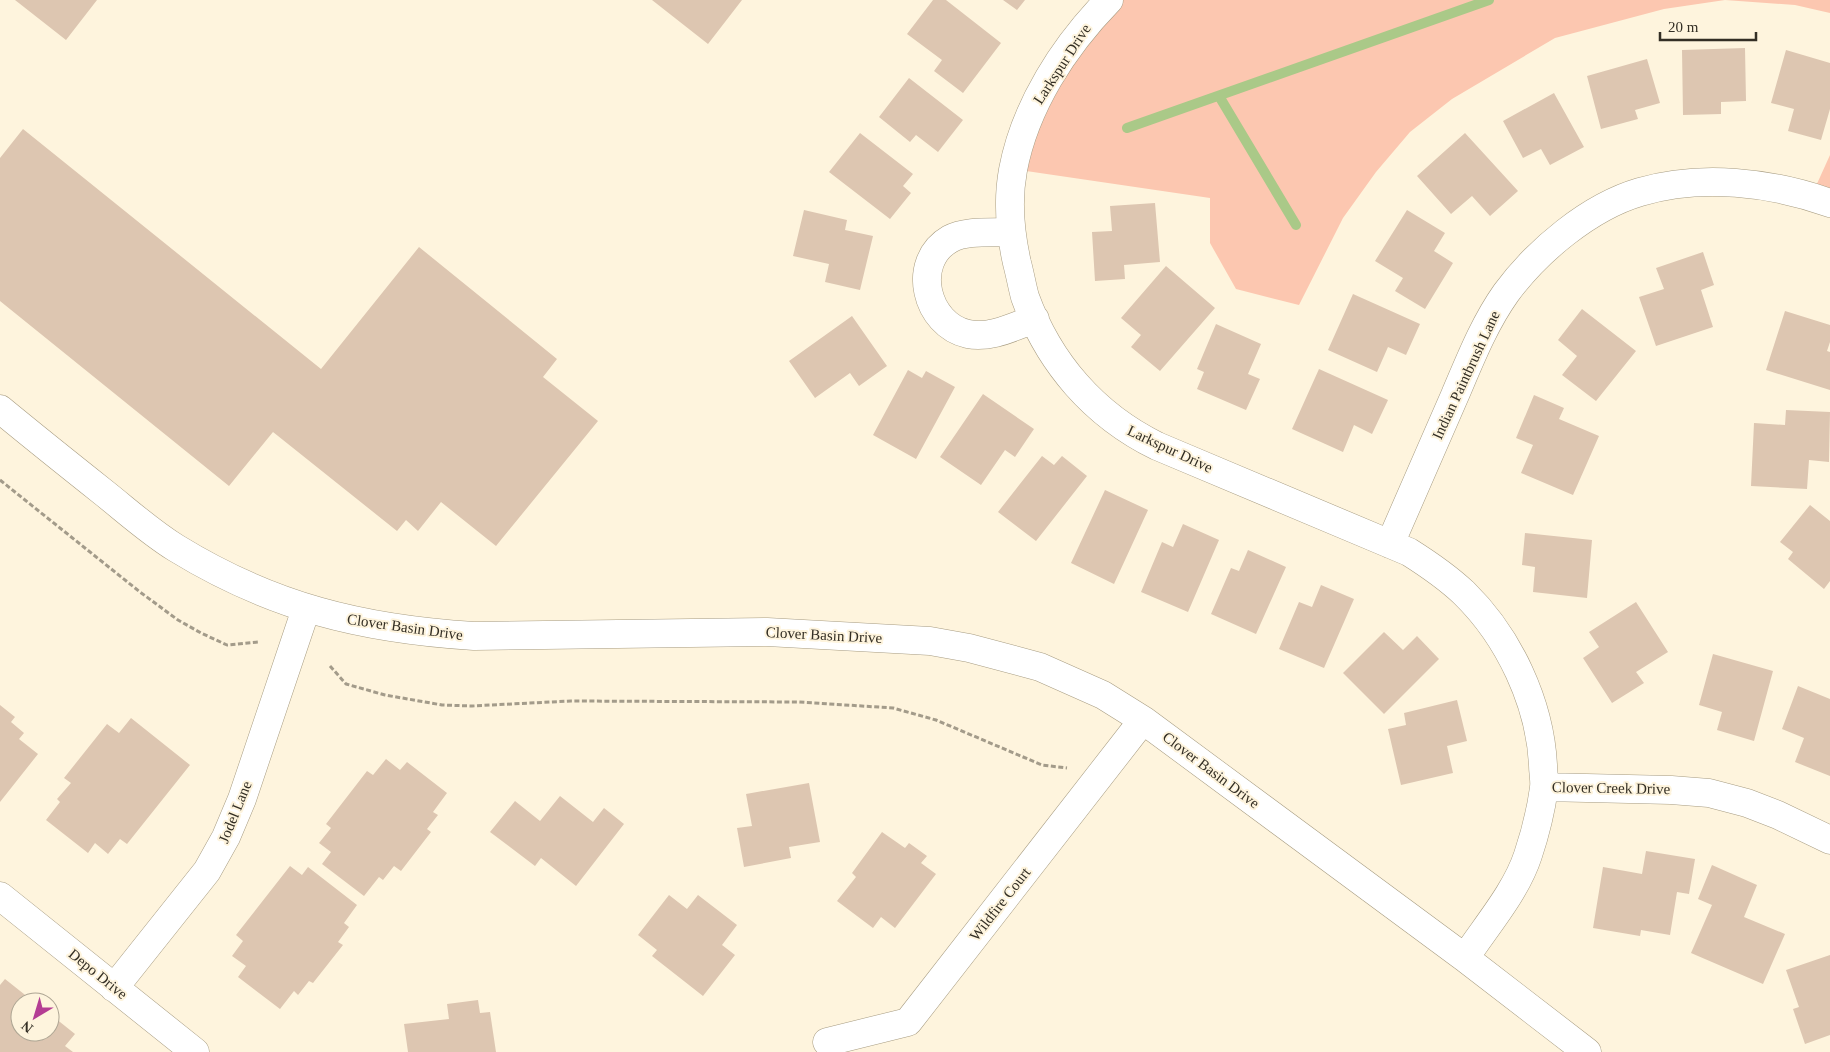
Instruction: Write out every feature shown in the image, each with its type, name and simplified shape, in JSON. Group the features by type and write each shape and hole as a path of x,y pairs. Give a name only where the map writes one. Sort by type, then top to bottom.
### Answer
{"street":[{"name":"Larkspur Drive","path":"1109,0 1092,18 1070,47 1040,95 1030,116 1013,170 1010,232 1025,295 1056,360 1078,388 1100,409 1128,431 1157,446 1390,544 1428,564 1455,584 1483,614 1500,638 1524,686 1536,718 1541,744 1544,787"},
{"name":"Indian Paintbrush Lane","path":"1390,544 1479,342 1496,308 1530,264 1566,233 1588,217 1638,192 1677,184 1698,182 1759,186 1788,190 1830,203"},
{"path":"1010,232 966,234 951,238 941,247 932,260 926,276 927,290 933,306 942,317 957,330 968,334 977,335 996,332 1035,319"},
{"name":"Clover Basin Drive","path":"0,409 137,520 174,547 258,592 306,609 343,619 429,634 474,636 767,632 930,641 978,650 1040,667 1103,695 1143,720 1465,958 1587,1052"},
{"name":"Jodel Lane","path":"114,988 207,871 226,837 242,799 306,609"},
{"name":"Wildfire Court","path":"827,1042 908,1022 1143,720"},
{"name":"Clover Creek Drive","path":"1465,958 1507,898 1522,869 1528,856 1544,787 1671,790 1709,793 1763,808 1830,840"},
{"name":"Depo Drive","path":"0,896 195,1052"}],"path":[{"path":"0,480 178,620 227,645 259,642"},
{"path":"330,666 346,684 385,695 442,705 482,706 571,701 799,702 893,708 936,720 1051,767 1102,772"}],"shaded area":[{"path":"1109,0 1725,0 1664,9 1555,38 1452,99 1410,132 1376,172 1343,218 1299,305 1236,289 1210,243 1210,198 1013,169"},
{"path":"1725,0 1830,0 1830,13 1795,5"},
{"path":"1830,155 1830,203 1811,197"}],"building":[{"path":"15,0 97,0 66,40"},
{"path":"652,0 742,0 708,44"},
{"path":"933,0 946,0 1001,43 963,93 934,71 942,60 907,34"},
{"path":"1003,0 1025,0 1017,10"},
{"path":"1745,48 1746,101 1721,102 1721,114 1683,115 1682,50"},
{"path":"1786,50 1830,63 1830,109 1821,140 1788,131 1794,109 1771,103"},
{"path":"1647,59 1660,103 1635,110 1638,119 1601,129 1587,76"},
{"path":"909,78 963,120 938,152 916,135 910,142 879,117"},
{"path":"1554,93 1584,147 1550,165 1541,149 1523,158 1503,121"},
{"path":"23,129 321,369 419,247 557,359 543,377 598,421 496,546 441,502 418,531 406,520 397,531 273,432 229,486 0,301 0,158"},
{"path":"860,133 913,174 903,186 911,193 890,219 829,172"},
{"path":"1465,133 1518,191 1490,216 1472,196 1451,214 1417,176"},
{"path":"1155,203 1160,262 1124,265 1125,279 1095,281 1092,232 1112,231 1110,206"},
{"path":"804,210 847,220 845,230 873,236 860,290 825,282 829,264 793,256"},
{"path":"1407,210 1445,233 1434,251 1453,263 1425,309 1395,291 1403,278 1375,261"},
{"path":"1703,252 1714,285 1701,290 1713,327 1656,346 1639,297 1664,289 1656,268"},
{"path":"1166,266 1215,308 1160,371 1131,347 1141,335 1121,318"},
{"path":"1353,294 1420,324 1406,355 1388,347 1377,372 1328,350"},
{"path":"1582,309 1636,351 1596,401 1562,375 1577,356 1558,340"},
{"path":"1785,311 1830,325 1830,342 1827,351 1830,352 1830,390 1766,370"},
{"path":"852,316 887,366 859,386 850,373 815,398 789,361"},
{"path":"1216,324 1261,344 1248,374 1260,379 1246,410 1197,389 1204,372 1197,369"},
{"path":"1319,369 1388,400 1372,434 1354,425 1343,452 1292,429"},
{"path":"908,370 922,378 926,371 955,387 916,459 873,435"},
{"path":"983,394 1034,429 1015,457 1005,450 981,485 940,457"},
{"path":"1534,395 1564,408 1559,419 1599,436 1573,495 1521,473 1533,445 1516,438"},
{"path":"1786,410 1830,412 1829,462 1809,460 1807,489 1751,486 1754,423 1785,425"},
{"path":"1042,456 1054,465 1062,456 1087,476 1036,541 998,512"},
{"path":"1105,490 1148,510 1114,584 1071,563"},
{"path":"1810,505 1830,521 1830,581 1824,589 1788,559 1793,552 1780,542"},
{"path":"1183,524 1219,540 1188,612 1141,592 1162,542 1173,547"},
{"path":"1525,533 1592,540 1587,598 1533,592 1535,567 1522,565"},
{"path":"1248,550 1286,567 1256,634 1211,614 1231,568 1239,571"},
{"path":"1321,585 1354,599 1324,668 1279,649 1299,602 1312,607"},
{"path":"1636,602 1668,652 1636,672 1644,683 1612,703 1583,658 1599,647 1589,632"},
{"path":"1384,632 1403,650 1417,636 1439,659 1384,714 1343,673"},
{"path":"1713,654 1773,671 1754,741 1717,730 1722,712 1699,705"},
{"path":"1798,686 1830,699 1830,776 1795,762 1804,738 1782,729"},
{"path":"1457,700 1467,741 1447,746 1453,773 1401,785 1388,729 1406,725 1404,713"},
{"path":"0,705 15,717 11,722 24,733 19,739 38,754 0,802"},
{"path":"131,718 190,765 127,844 120,839 108,854 95,843 88,853 46,820 60,802 57,799 71,783 64,778 107,724 119,733"},
{"path":"386,759 400,770 407,762 447,793 433,812 438,815 427,829 431,832 401,871 394,866 383,880 379,877 364,896 322,864 331,852 319,843 331,828 326,824 367,771 373,775"},
{"path":"809,783 820,842 789,847 791,858 744,867 737,828 752,826 746,794"},
{"path":"560,796 593,822 604,808 624,824 576,886 541,858 535,866 490,832 515,801 540,821"},
{"path":"882,832 905,848 909,843 927,856 921,863 936,874 895,928 881,917 873,928 837,901 856,877 852,873"},
{"path":"1646,851 1695,859 1689,894 1677,892 1670,935 1641,930 1640,936 1593,928 1603,867 1642,874"},
{"path":"1712,865 1757,885 1744,917 1785,934 1763,984 1691,953 1712,905 1698,899"},
{"path":"290,866 302,875 308,867 357,905 344,923 349,927 338,942 343,945 313,983 309,981 298,995 294,991 280,1009 238,977 246,966 232,956 243,941 236,935"},
{"path":"669,895 687,909 698,895 737,925 722,945 735,955 703,996 652,956 657,950 638,935"},
{"path":"1830,955 1830,1035 1805,1044 1793,1009 1799,1007 1786,970"},
{"path":"5,979 21,992 10,992 10,1042 60,1042 60,1022 75,1034 65,1046 73,1052 0,1052 0,985"},
{"path":"478,1000 480,1013 490,1012 496,1052 408,1052 404,1024 449,1019 447,1004"}],"waterway":[{"path":"1127,128 1489,0"},
{"path":"1219,96 1296,225"}]}
